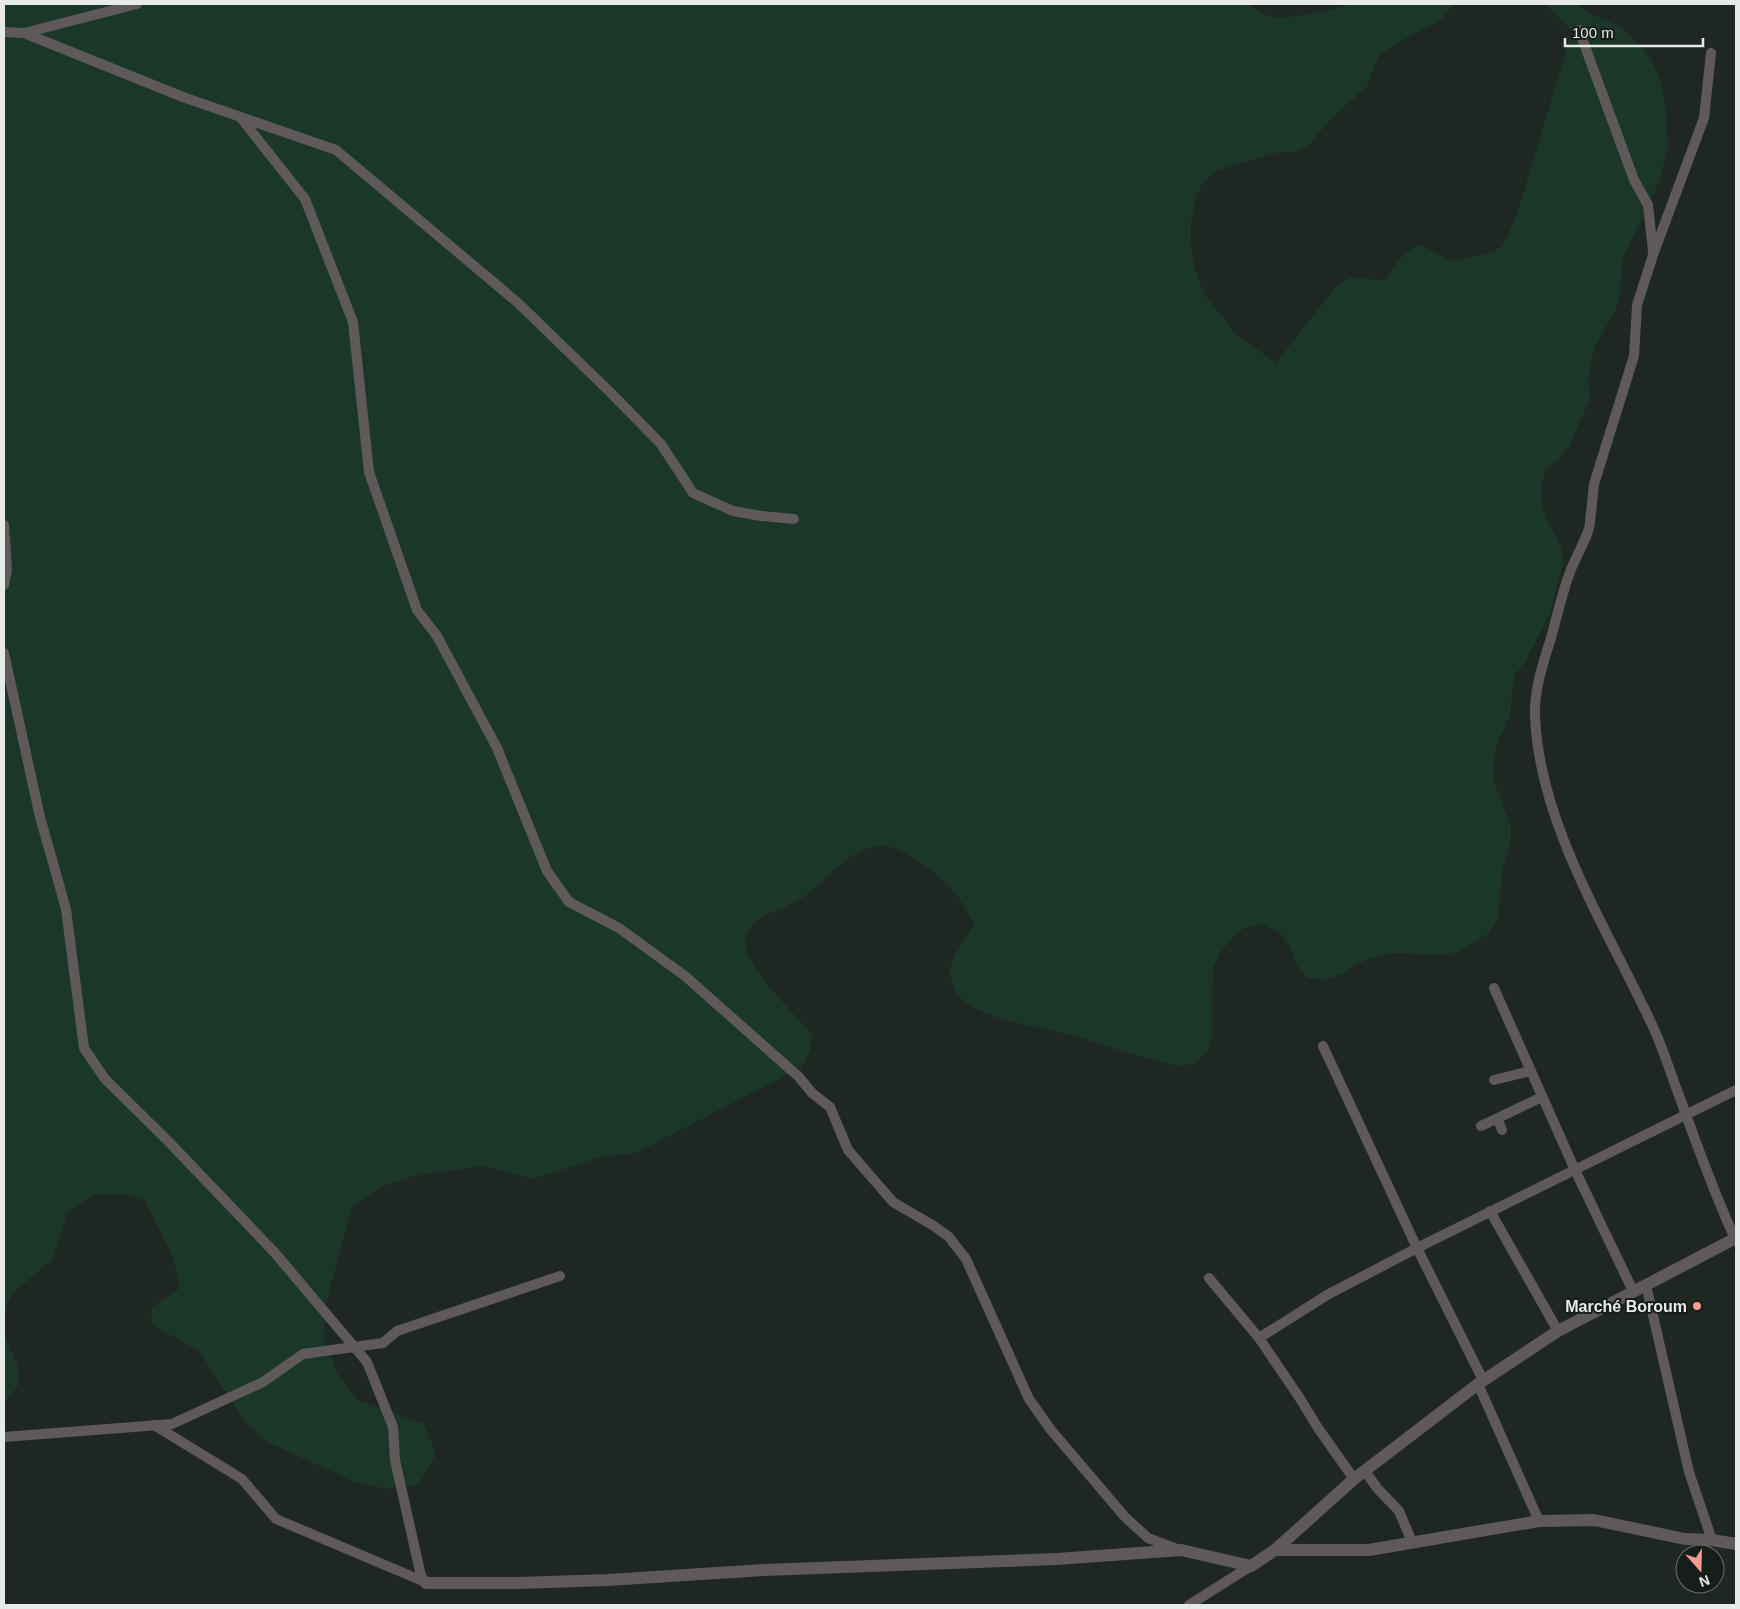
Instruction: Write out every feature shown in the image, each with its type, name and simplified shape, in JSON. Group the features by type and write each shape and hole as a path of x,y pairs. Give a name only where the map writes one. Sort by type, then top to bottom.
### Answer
{"street":[{"path":"4,32 24,33 137,4"},
{"path":"1578,30 1634,180 1648,205 1653,255"},
{"path":"24,33 241,118 336,150 517,302 661,444 692,493 733,511 794,519"},
{"path":"1189,1605 1197,1602 1275,1550 1354,1479 1481,1382 1558,1331 1736,1239 1686,1116 1655,1030 1601,921 1572,859 1558,823 1546,788 1537,746 1535,715 1537,682 1543,658 1576,556 1591,527 1594,484 1634,356 1637,305 1653,255 1704,118 1711,52"},
{"path":"241,118 305,199 353,322 369,472 417,610 438,636 497,748 547,871 569,902 619,928 685,976 799,1077 812,1093 830,1107 848,1150 858,1164 893,1202 949,1237 966,1260 1029,1399 1052,1430 1125,1517 1148,1538 1181,1550 1251,1566"},
{"path":"4,525 7,568 4,585"},
{"path":"4,653 40,817 66,909 84,1048 105,1079 168,1141 275,1253 367,1362 393,1427 395,1460 421,1576 426,1583"},
{"path":"1494,988 1575,1170 1633,1291"},
{"path":"1323,1046 1481,1382 1539,1522"},
{"path":"1494,1080 1530,1070"},
{"path":"1259,1338 1327,1294 1490,1211 1736,1090"},
{"path":"1481,1126 1498,1120 1542,1097"},
{"path":"1498,1120 1502,1130"},
{"path":"1490,1211 1558,1331"},
{"path":"4,1437 172,1424 263,1382 303,1354 383,1343 397,1331 560,1276"},
{"path":"1209,1278 1259,1338 1354,1479"},
{"path":"1646,1285 1689,1472 1712,1540"},
{"path":"153,1425 242,1479 276,1519 426,1583 518,1583 608,1580 764,1570 1057,1560 1181,1550"},
{"path":"1365,1471 1377,1488 1399,1511 1412,1542"},
{"path":"1275,1550 1369,1550 1539,1522 1594,1520 1685,1539 1712,1540 1736,1544"}],"green space":[{"path":"4,4 1251,4 1264,14 1290,17 1350,4 1454,4 1440,21 1410,36 1379,55 1367,86 1329,121 1309,145 1295,152 1279,152 1216,171 1203,182 1196,197 1190,229 1193,263 1204,294 1237,335 1276,363 1334,289 1349,278 1384,280 1405,253 1420,244 1450,261 1483,255 1502,247 1517,214 1572,31 1545,4 1578,4 1588,13 1620,26 1643,49 1653,63 1660,79 1666,112 1668,146 1660,179 1622,260 1620,294 1615,311 1596,344 1588,381 1590,399 1569,447 1559,459 1546,469 1541,486 1541,503 1546,518 1561,547 1563,563 1550,613 1525,662 1514,676 1510,715 1496,747 1493,764 1494,781 1511,827 1510,844 1502,873 1498,918 1489,933 1460,951 1443,955 1389,953 1357,964 1343,974 1324,980 1307,978 1296,964 1290,947 1280,933 1263,924 1244,928 1231,939 1220,953 1213,968 1212,1037 1207,1053 1193,1064 1177,1066 1074,1036 1002,1019 976,1009 965,1002 954,988 950,972 952,961 974,925 962,902 947,884 930,869 899,850 883,846 858,852 809,893 799,900 768,914 752,925 748,931 745,943 748,953 762,978 812,1034 810,1051 802,1067 636,1153 601,1157 533,1179 483,1166 414,1176 381,1187 352,1206 325,1307 324,1340 337,1373 358,1400 424,1424 436,1454 419,1484 387,1489 355,1482 267,1442 243,1419 199,1351 151,1324 152,1307 180,1288 173,1257 145,1201 128,1195 94,1195 67,1213 53,1259 14,1292 4,1312"},
{"path":"4,1334 18,1367 19,1384 4,1404"}],"place":[{"name":"Marché Boroum","path":"1697,1306"}]}
